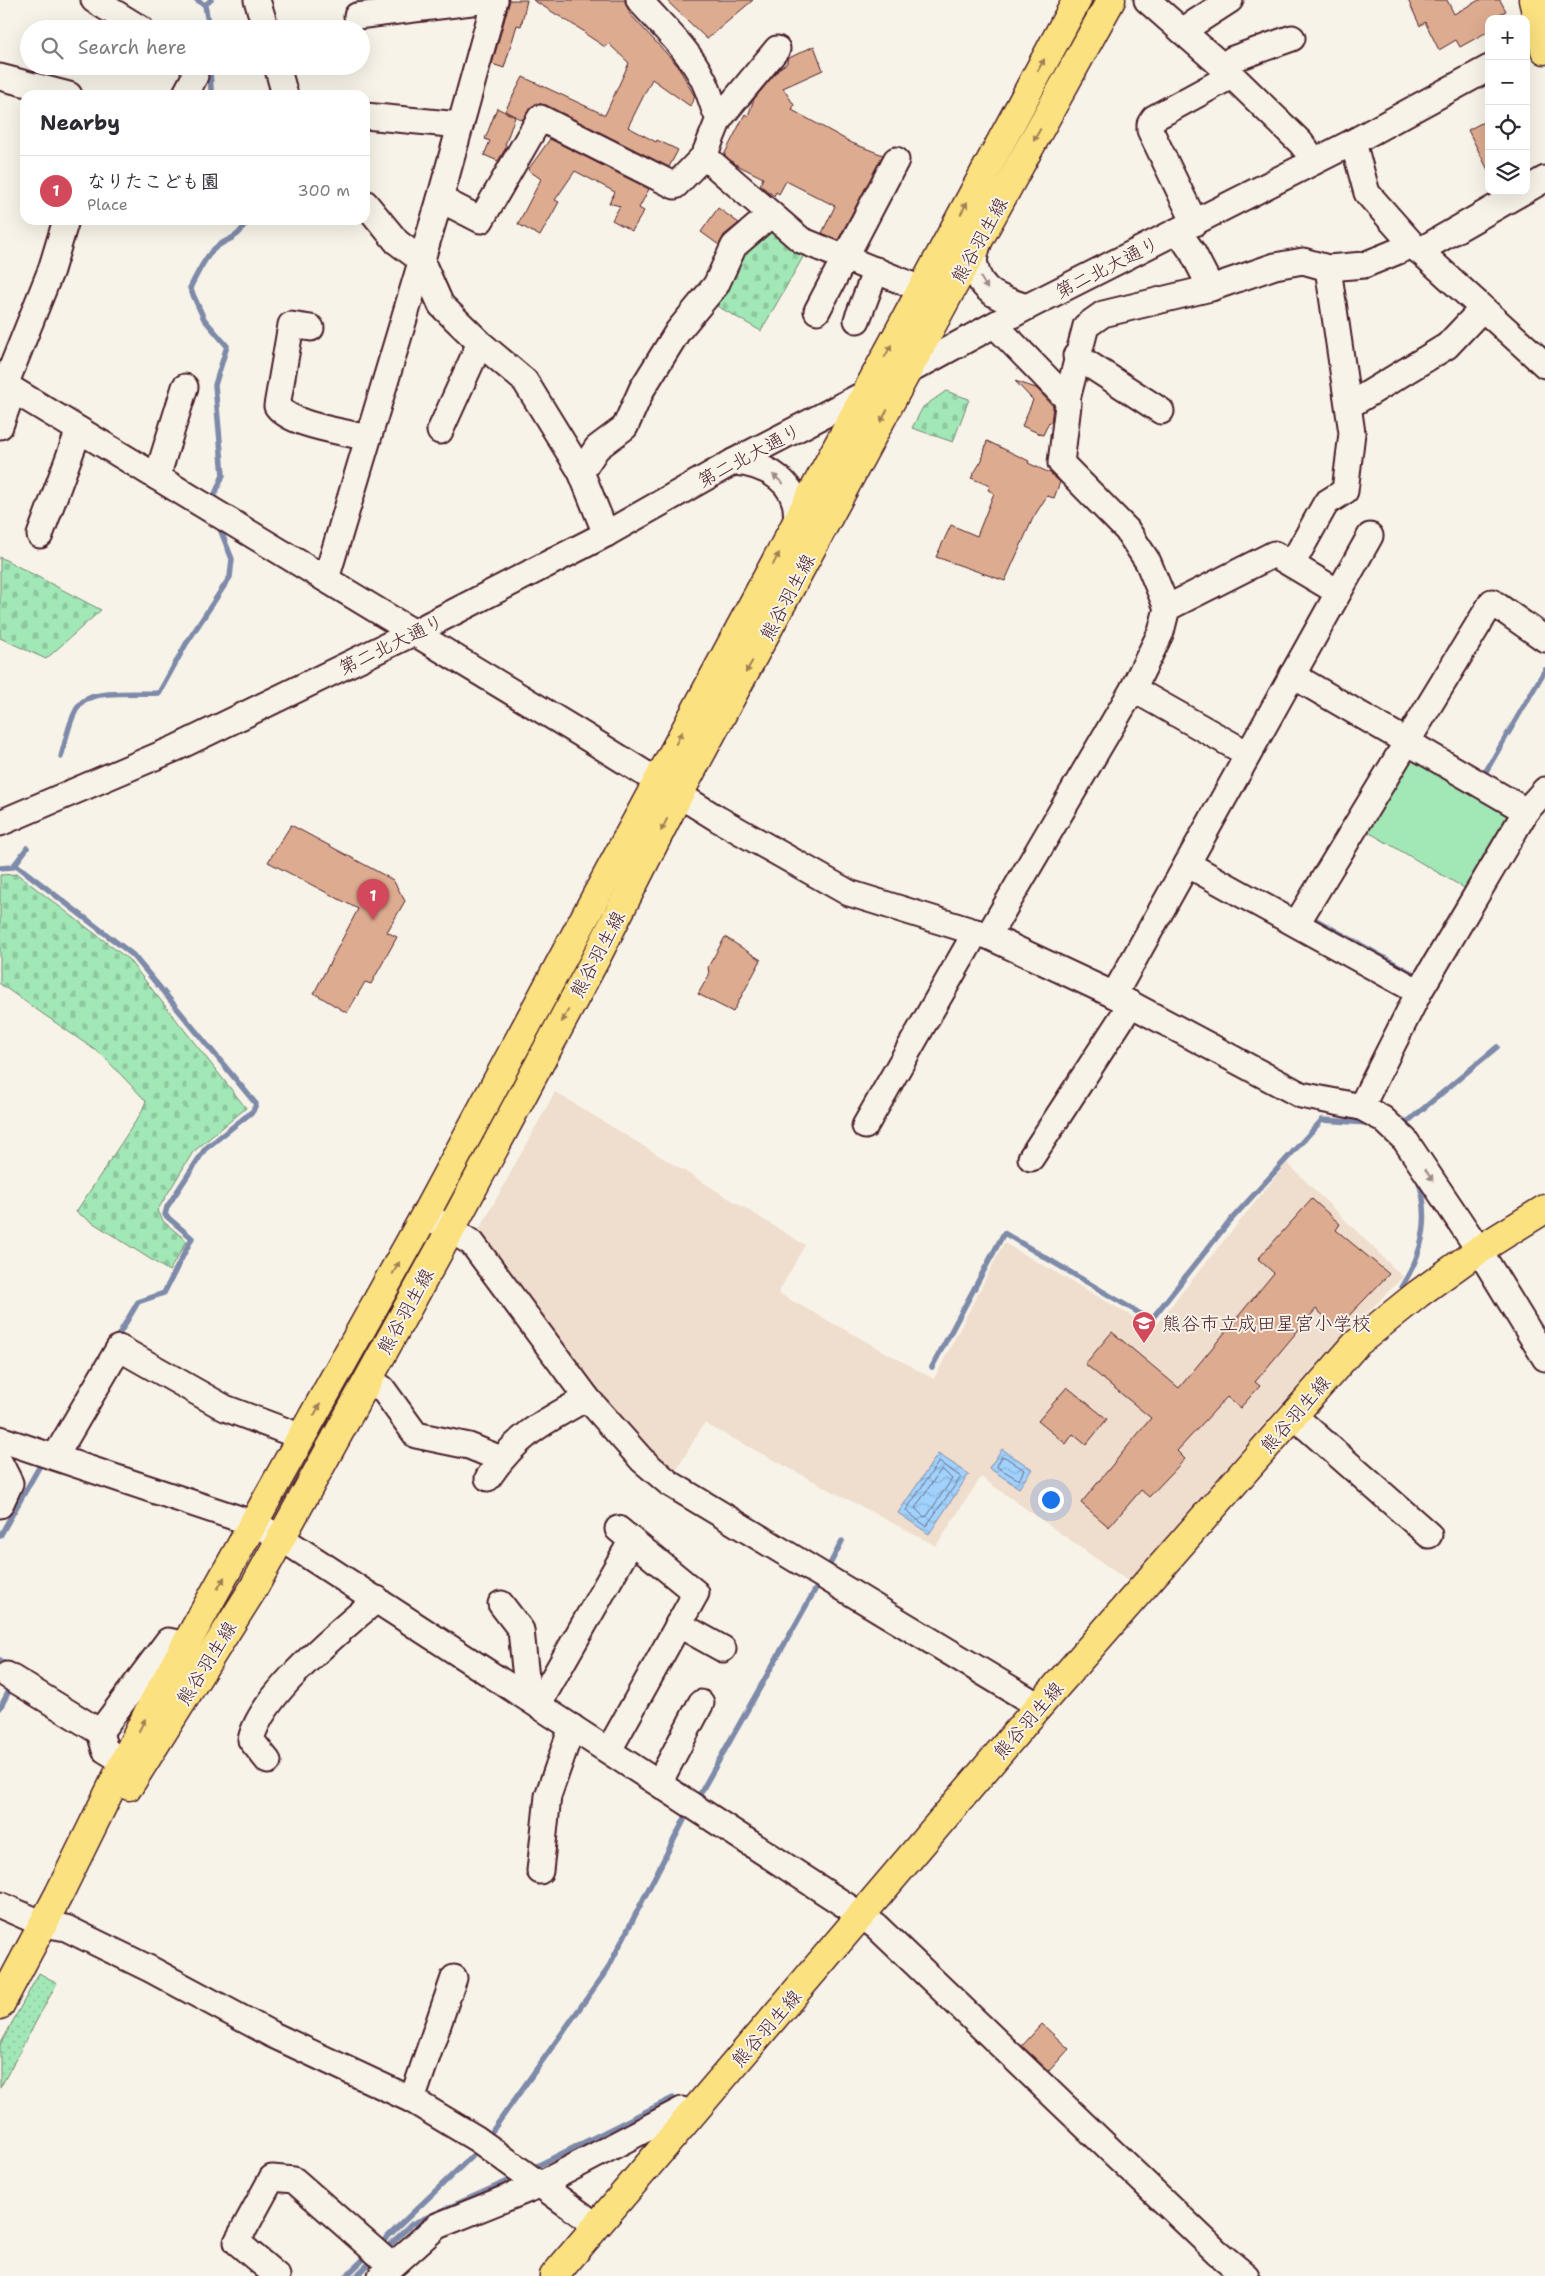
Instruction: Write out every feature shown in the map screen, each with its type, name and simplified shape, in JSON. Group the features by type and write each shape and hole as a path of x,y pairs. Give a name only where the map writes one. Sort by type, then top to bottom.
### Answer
{"main road":[{"name":"熊谷羽生線","path":"59,1894 253,1589 596,958 668,788 796,521 1077,0"},
{"name":"熊谷羽生線","path":"0,2005 59,1894 123,1761 302,1436 425,1215 907,372 1111,0"},
{"path":"1533,0 1540,44"},
{"name":"熊谷羽生線","path":"554,2276 1039,1706 1356,1344 1411,1299 1479,1250 1545,1209"}],"street":[{"path":"94,0 126,20"},
{"path":"257,0 263,20"},
{"path":"357,16 488,0"},
{"path":"326,578 440,199 495,0"},
{"path":"639,0 689,56 704,80 713,108 719,119"},
{"path":"1148,0 1227,71 1300,142 1315,161"},
{"path":"1182,30 1230,0"},
{"path":"1211,288 1193,253 1187,227 1150,130 1150,124 1154,118 1227,71 1233,59 1292,38"},
{"path":"440,199 481,220 540,118 675,186 704,156 719,119 777,49"},
{"name":"第二北大通り","path":"0,823 176,748 413,633 606,534 733,462 907,372 1027,307 1353,142 1485,70"},
{"path":"188,90 195,75"},
{"path":"279,75 284,90"},
{"path":"0,77 50,90"},
{"path":"370,116 460,125"},
{"path":"1353,142 1367,193 1416,248 1545,365"},
{"path":"704,156 801,240 921,289 945,301"},
{"path":"817,311 896,160"},
{"path":"1530,188 1545,179"},
{"path":"865,1126 1133,689 1162,632 1167,608 1148,562 1127,530 1061,463 1068,405 1067,399 1076,356 1086,326 1103,314 1211,288 1275,266 1303,261 1328,268 1364,265 1416,248 1517,195"},
{"path":"370,209 397,242 421,260 441,305 480,343 525,381 581,472 606,534"},
{"path":"581,472 597,448 625,427 642,389 678,331 716,285 734,246 770,215"},
{"path":"0,426 6,385 51,270 64,225"},
{"path":"980,238 974,264 982,282 994,296 1027,307"},
{"path":"1292,564 1326,504 1345,491 1352,433 1350,404 1328,268"},
{"path":"856,320 876,270"},
{"path":"1350,404 1447,346 1482,309"},
{"path":"311,328 291,324 277,406 282,413 297,420 367,438"},
{"path":"995,325 1067,399"},
{"path":"440,431 480,343"},
{"path":"1076,356 1160,411"},
{"path":"6,385 326,578 718,819 849,893 982,934 1122,999 1301,1095 1361,1107 1383,1119 1405,1140 1479,1250 1545,1358"},
{"path":"157,477 186,387"},
{"path":"40,535 79,430"},
{"path":"733,462 765,468 789,488 796,501 796,521"},
{"path":"1031,1158 1122,999 1187,864 1370,536"},
{"path":"1167,608 1274,554 1338,592"},
{"path":"1297,923 1492,602 1545,639"},
{"path":"1292,675 1526,811"},
{"path":"1133,689 1248,754"},
{"path":"1361,1107 1419,992 1526,811 1545,790"},
{"path":"1187,864 1419,992"},
{"path":"425,1215 472,1243 587,1398 642,1460 669,1483 1039,1706"},
{"path":"55,1457 119,1348 225,1408 302,1436"},
{"path":"382,1388 416,1435 469,1446 495,1469 540,1423 587,1398"},
{"path":"1294,1416 1429,1535"},
{"path":"0,1439 255,1524 281,1538 862,1916 877,1927 1217,2252 1246,2276"},
{"path":"0,1463 10,1483 0,1505"},
{"path":"533,1702 624,1535 696,1593 609,1750"},
{"path":"268,1761 251,1740 260,1716 294,1676 377,1599"},
{"path":"501,1604 521,1630 533,1702"},
{"path":"678,1624 723,1649"},
{"path":"100,1732 168,1641 186,1646"},
{"path":"2,1677 100,1732 105,1750 123,1761"},
{"path":"659,1783 701,1703"},
{"path":"540,1871 548,1796 572,1727"},
{"path":"0,1905 43,1924 66,1928 150,1968 271,2034 412,2100 477,2138 596,2226"},
{"path":"412,2100 454,1978"},
{"path":"277,2276 237,2242 272,2178 294,2180 369,2246 387,2268 437,2226 537,2183 682,2110 692,2114"}],"shaded area":[{"name":"熊谷市立成田星宮小学校","path":"555,1092 805,1245 778,1293 934,1379 1004,1243 1153,1328 1287,1163 1403,1277 1321,1359 1128,1581 981,1477 936,1546 704,1423 673,1476 630,1431 477,1234"}],"green space":[{"path":"767,228 807,250 761,331 710,302 730,266"},
{"path":"946,391 969,399 953,442 912,428 923,407"},
{"path":"0,557 101,610 46,659 0,638"},
{"path":"1407,754 1510,816 1466,889 1365,830"},
{"path":"17,874 128,959 246,1108 193,1152 157,1211 164,1222 187,1241 169,1271 76,1212 141,1113 146,1101 102,1055 0,984 0,875"},
{"path":"39,1973 57,1983 0,2088 0,2045"}],"water":[{"path":"1002,1449 1032,1469 1019,1488 989,1468"},
{"path":"938,1454 969,1474 929,1534 898,1513"}],"building":[{"path":"510,0 527,0 521,26 517,25 504,68 492,64"},
{"path":"533,0 625,0 630,14 678,66 695,97 690,106 652,79 628,127 656,142 657,140 678,150 669,167 546,105 536,103 522,120 505,111 523,77 605,115 629,63 608,43 605,47 585,32"},
{"path":"666,0 753,0 707,39"},
{"path":"1408,0 1447,0 1454,14 1479,0 1500,0 1506,11 1498,15 1485,15 1485,33 1460,47 1456,40 1439,50 1425,22 1420,26"},
{"path":"814,46 823,70 783,88 794,105 792,110 852,143 883,155 838,240 822,233 835,206 786,181 779,194 776,192 774,196 760,185 763,178 735,164 724,155 745,114 748,116 754,99 780,68 787,63 787,59"},
{"path":"497,108 515,117 505,145 507,146 498,161 484,155 490,141 485,139"},
{"path":"1485,121 1485,164 1468,130"},
{"path":"550,139 649,189 639,208 644,211 632,231 612,220 620,206 609,203 615,192 575,171 555,200 559,202 540,236 518,224 541,179 528,170"},
{"path":"718,208 739,223 724,235 719,245 701,232"},
{"path":"1015,381 1036,388 1053,406 1051,423 1049,422 1043,435 1022,426 1033,400"},
{"path":"987,441 1029,461 1028,463 1050,473 1060,482 1054,498 1047,496 1033,518 1005,581 936,557 951,525 977,536 994,493 988,490 990,486 971,478 982,460"},
{"path":"291,825 393,880 405,901 387,932 397,937 371,984 365,982 347,1013 314,993 358,909 268,862"},
{"path":"725,937 761,960 733,1012 698,994 709,975 708,967"},
{"path":"1312,1199 1340,1224 1336,1230 1389,1274 1337,1328 1316,1309 1255,1382 1260,1386 1240,1408 1227,1397 1177,1451 1185,1459 1149,1497 1141,1490 1109,1527 1081,1503 1151,1418 1085,1364 1112,1332 1179,1388 1274,1273 1258,1259"},
{"path":"1067,1387 1107,1419 1086,1445 1073,1434 1066,1444 1038,1421"},
{"path":"1042,2024 1069,2049 1049,2071 1022,2046"}],"waterway":[{"path":"197,0 205,5 208,20"},
{"path":"205,5 211,0"},
{"path":"210,75 211,90"},
{"path":"213,499 223,475 215,385 227,346 204,319 190,288 212,251 235,236 244,225"},
{"path":"61,757 72,720 82,702 89,698 108,694 159,693 186,644 230,577 232,559 218,524"},
{"path":"1482,778 1545,670"},
{"path":"0,868 13,867 27,848"},
{"path":"15,864 133,955 256,1104 253,1111 205,1149 167,1207 165,1215 192,1238 164,1293 138,1302 115,1341"},
{"path":"1314,919 1413,974"},
{"path":"1406,1123 1497,1047"},
{"path":"932,1367 1004,1233 1151,1320 1228,1223 1322,1120 1368,1123"},
{"path":"1402,1286 1415,1261 1423,1234 1424,1207 1418,1179"},
{"path":"0,1536 42,1462"},
{"path":"827,1570 842,1541"},
{"path":"700,1794 815,1590"},
{"path":"0,1660 10,1667"},
{"path":"0,1708 11,1687"},
{"path":"493,2130 607,1970 685,1818"},
{"path":"529,2170 673,2098"},
{"path":"378,2246 472,2156"},
{"path":"384,2250 412,2224 517,2177"},
{"path":"346,2276 369,2254"},
{"path":"356,2276 375,2258"}],"place":[{"name":"なりたこども園","path":"373,920"},
{"name":"熊谷市立成田星宮小学校","path":"1144,1344"}]}
